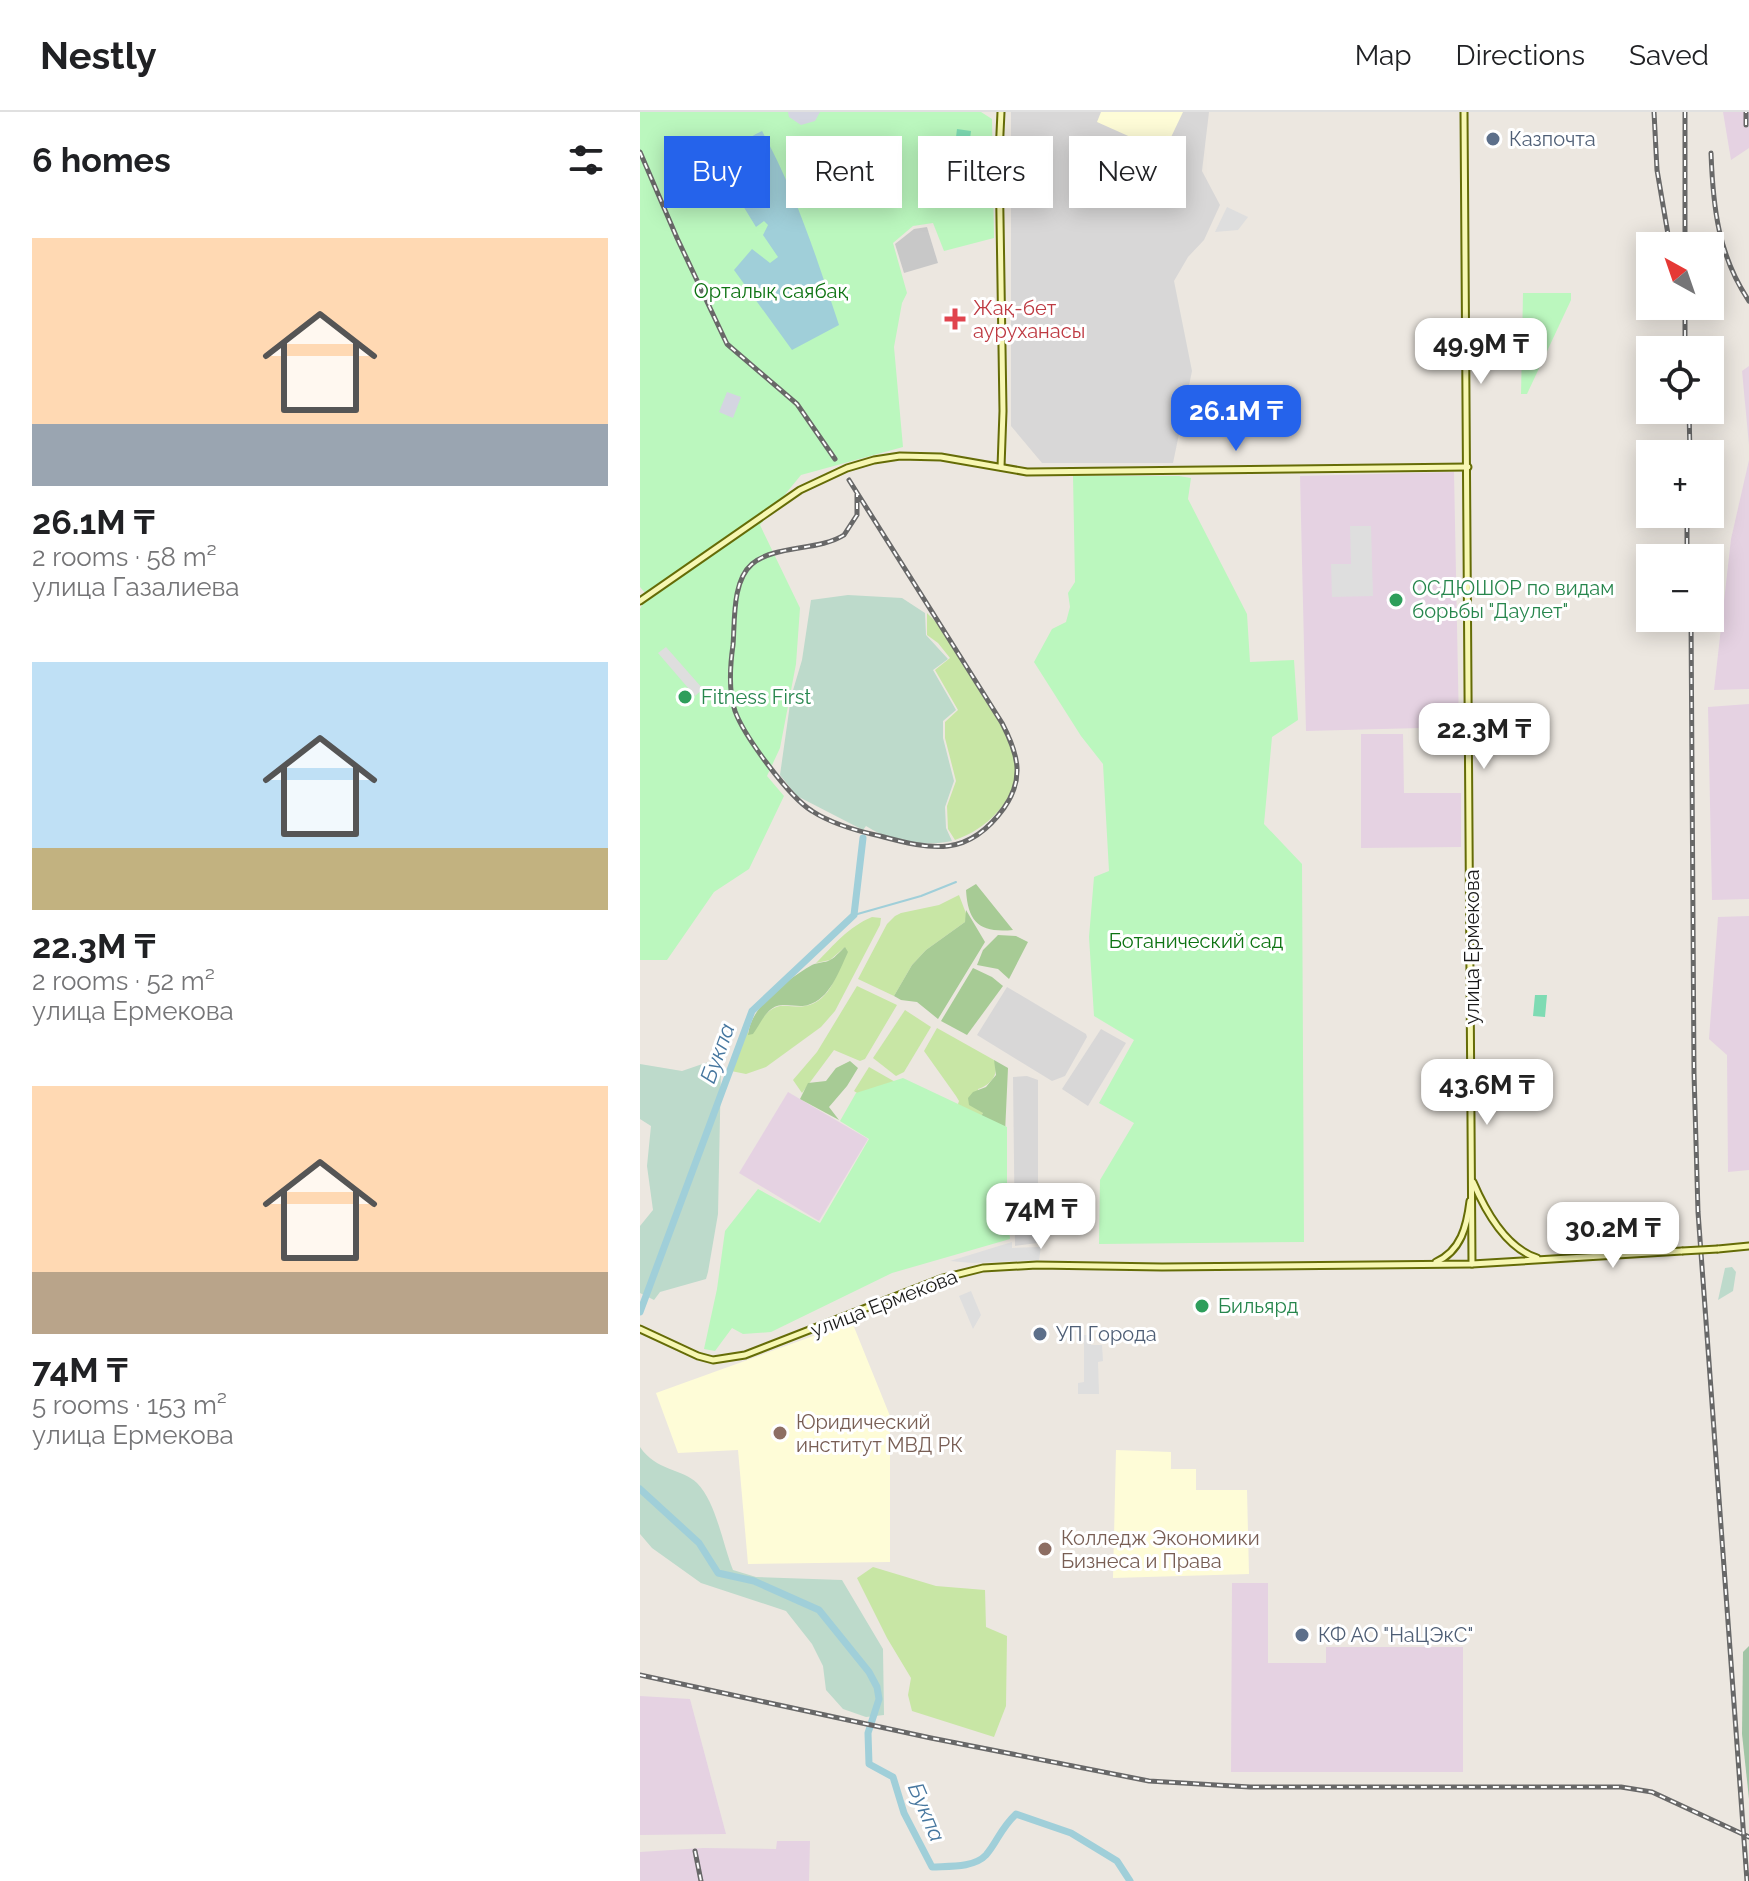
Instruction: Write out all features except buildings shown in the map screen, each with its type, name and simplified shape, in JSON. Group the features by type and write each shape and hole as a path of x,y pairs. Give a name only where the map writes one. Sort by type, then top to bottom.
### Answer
{"main road":[{"path":"1001,112 1001,467"},
{"name":"улица Ермекова","path":"643,1330 684,1351 713,1360 745,1355 943,1278 983,1268 1037,1265 1472,1264 1464,112"},
{"path":"983,462 1001,451"},
{"path":"640,601 755,519 822,478 874,460 933,456 983,462 1027,472 1468,467"},
{"path":"1472,1179 1486,1209 1510,1239 1530,1256 1542,1259"},
{"path":"1432,1264 1451,1253 1461,1237 1468,1218 1472,1179"},
{"path":"1472,1264 1749,1246"}],"shaded area":[{"path":"788,112 820,112 815,121 801,125 789,117"},
{"path":"1011,112 1209,112 1202,171 1220,205 1204,240 1188,257 1174,281 1192,371 1173,463 1042,463 1011,426 1011,208 1053,208 1053,136 1011,136"},
{"path":"1101,112 1183,112 1172,136 1128,136 1097,122"},
{"path":"1723,112 1749,112 1749,148 1731,160"},
{"path":"1227,207 1248,217 1238,230 1215,232"},
{"path":"927,227 938,263 904,273 895,244 914,229"},
{"path":"1749,366 1749,445 1742,371"},
{"path":"727,392 741,397 733,418 719,412"},
{"path":"1749,460 1749,689 1714,690 1721,632 1724,632 1731,539"},
{"path":"1454,472 1459,727 1306,731 1300,476"},
{"path":"1350,526 1371,526 1373,596 1332,597 1331,564 1351,564"},
{"path":"666,647 703,689 695,696 658,653"},
{"path":"1749,704 1749,899 1712,900 1708,707"},
{"path":"1361,734 1403,734 1404,793 1461,793 1461,847 1361,848"},
{"path":"1749,916 1749,1170 1728,1172 1727,1055 1709,1039 1718,917"},
{"path":"1007,987 1086,1034 1065,1076 1052,1081 977,1035"},
{"path":"1101,1029 1126,1043 1088,1106 1062,1089"},
{"path":"1027,1076 1038,1080 1038,1243 1015,1246 1013,1077"},
{"path":"788,1092 868,1139 819,1221 739,1173"},
{"path":"1012,1242 1012,1248 1041,1247 1039,1260 950,1261"},
{"path":"971,1291 981,1315 973,1329 959,1296"},
{"name":"Юридический институт МВД РК","path":"852,1322 890,1416 890,1562 748,1564 738,1450 678,1453 656,1393"},
{"path":"1084,1335 1090,1335 1091,1345 1102,1345 1103,1361 1098,1362 1099,1394 1078,1394 1078,1383 1084,1382"},
{"path":"1116,1450 1171,1452 1171,1469 1196,1469 1196,1490 1247,1490 1249,1574 1113,1578"},
{"path":"1232,1583 1268,1583 1268,1663 1326,1663 1326,1647 1463,1647 1463,1772 1231,1772"},
{"path":"640,1696 690,1699 726,1834 640,1835"},
{"path":"777,1841 810,1841 809,1881 640,1881 640,1852 703,1848 776,1849"}],"green space":[{"name":"Орталық саябақ","path":"640,112 981,112 992,119 992,136 918,136 918,208 993,208 994,238 944,251 933,223 913,226 893,243 907,293 902,303 894,347 903,447 801,475 760,525 800,608 796,664 780,748 767,776 784,796 749,869 714,892 667,960 640,960 640,609 647,595 640,587"},
{"path":"957,129 971,131 970,136 956,136"},
{"path":"1523,293 1571,293 1571,300 1527,394 1521,394"},
{"name":"Ботанический сад","path":"1073,476 1191,478 1188,499 1247,614 1250,662 1294,660 1298,720 1272,737 1264,824 1302,864 1304,1242 1099,1244 1100,1180 1134,1123 1099,1103 1134,1040 1094,1016 1089,937 1094,877 1109,871 1103,764 1081,736 1034,662 1052,629 1066,622 1070,607 1068,593 1075,582"},
{"path":"848,595 902,598 925,613 926,635 948,659 933,670 956,710 943,721 943,738 954,781 945,807 946,828 952,841 908,842 866,826 863,830 797,796 780,775 791,697 802,660 811,600"},
{"path":"927,613 941,627 1005,729 1015,751 1017,766 1010,794 992,818 955,840 948,829 947,806 956,781 945,738 945,722 958,710 935,670 950,658 927,635"},
{"path":"976,884 1013,930 992,930 978,924 973,918 966,890"},
{"path":"959,895 967,916 965,922 926,950 912,965 894,996 858,979 887,924 895,916 939,905"},
{"path":"966,910 985,942 938,1019 917,1002 894,996 912,965 926,950 965,922"},
{"path":"872,917 881,918 880,925 835,1011 821,1027 766,1067 746,1074 731,1071 748,1028 748,1034 774,1008 805,1006 822,998 833,983 845,947 830,960 816,963 848,931"},
{"path":"998,935 1016,936 1028,942 1009,979 998,969 977,965 983,950"},
{"path":"845,947 848,952 833,983 822,997 808,1005 773,1008 753,1034 748,1035 756,1013 772,994 802,971 830,960"},
{"path":"973,968 1003,986 967,1035 941,1021"},
{"path":"857,986 897,1005 865,1059 860,1061 834,1050 802,1093 793,1080 817,1052"},
{"path":"1535,995 1547,995 1545,1017 1533,1016"},
{"path":"905,1010 931,1027 904,1072 896,1076 873,1058"},
{"path":"937,1028 994,1060 996,1065 993,1078 978,1089 983,1113 969,1137 955,1113 959,1101 924,1051"},
{"path":"717,1059 721,1067 718,1214 708,1272 706,1279 660,1292 654,1300 640,1293 640,1226 653,1210 647,1166 651,1126 640,1119 640,1064 682,1071"},
{"path":"994,1060 1008,1068 1005,1133 980,1118 983,1113 969,1105 968,1098 973,1092 986,1087 996,1075"},
{"path":"850,1061 858,1068 829,1107 839,1120 800,1099 808,1083 826,1081 836,1068"},
{"path":"869,1067 897,1083 865,1098 854,1091"},
{"path":"903,1078 1007,1127 1010,1239 892,1273 771,1332 743,1334 732,1328 715,1351 704,1349 725,1231 758,1189 820,1223 869,1139 840,1121 856,1093"},
{"path":"1732,1267 1736,1272 1733,1291 1718,1300 1725,1268"},
{"path":"640,1447 654,1461 691,1478 704,1491 733,1570 756,1577 842,1580 883,1649 884,1715 866,1717 843,1709 826,1690 823,1666 812,1644 786,1611 701,1583 652,1548 640,1534"},
{"path":"873,1567 936,1586 985,1590 986,1627 1007,1636 1006,1706 994,1737 912,1711 908,1695 911,1678 857,1578"},
{"path":"1749,1646 1749,1799 1742,1734 1743,1652"}],"water":[{"path":"770,146 786,180 786,208 798,208 839,325 792,350 734,270 752,249 770,263 778,257 763,235 768,225 764,221 756,227 744,208 770,208"}],"waterway":[{"name":"Букпа","path":"640,1312 752,1011 854,915 863,838"},
{"path":"854,915 921,896 956,882"},
{"name":"Букпа","path":"640,1489 699,1543 718,1573 754,1581 819,1610 869,1672 879,1699 868,1733 869,1764 893,1777 904,1813 932,1867 960,1866 981,1859 1016,1814 1071,1833 1117,1861 1130,1881"}],"railway":[{"path":"1654,112 1657,170 1668,232"},
{"path":"1685,112 1685,232"},
{"path":"1746,112 1746,125"},
{"path":"640,152 727,344 797,404 835,459"},
{"path":"1711,153 1719,230 1730,266 1749,301"},
{"path":"1685,320 1685,336"},
{"path":"1689,424 1690,440"},
{"path":"849,480 1002,723 1012,745 1017,776 1011,797 990,824 963,843 916,845 854,829 820,816 802,804 780,780 735,711 730,678 735,613 738,591 746,571 761,558 822,544 844,535 857,515 857,494"},
{"path":"1687,528 1687,544"},
{"path":"1691,632 1698,1212 1747,1881"},
{"path":"640,1675 1149,1781 1250,1787 1621,1787 1652,1792 1749,1837"},
{"path":"695,1851 701,1881"}],"place":[{"name":"Казпочта","path":"1493,139"},
{"name":"Жақ-бет ауруханасы","path":"955,319"},
{"name":"ОСДЮШОР по видам борьбы \"Даулет\"","path":"1396,600"},
{"name":"Fitness First","path":"685,697"},
{"name":"Бильярд","path":"1202,1306"},
{"name":"УП Города","path":"1040,1334"},
{"name":"Юридический институт МВД РК","path":"780,1433"},
{"name":"Колледж Экономики Бизнеса и Права","path":"1045,1549"},
{"name":"КФ АО \"НаЦЭкС\"","path":"1302,1635"}]}
